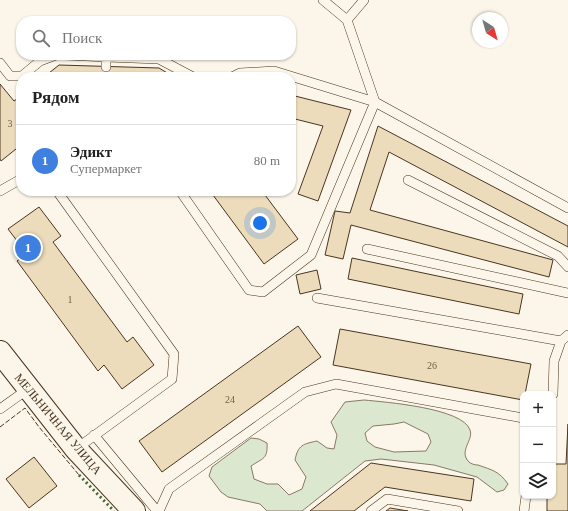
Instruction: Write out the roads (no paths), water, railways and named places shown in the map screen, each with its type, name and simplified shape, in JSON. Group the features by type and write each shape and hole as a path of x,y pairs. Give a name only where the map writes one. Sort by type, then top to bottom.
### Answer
{"main road":[{"name":"МЕЛЬНИЧНАЯ УЛИЦА","path":"0,352 76,449 134,511"}],"lane":[{"path":"183,196 249,290 263,292 311,256 375,102 348,20 324,0"},
{"path":"348,20 364,0"},
{"path":"27,72 43,60"},
{"path":"106,60 106,67"},
{"path":"161,60 184,72"},
{"path":"0,63 10,76 16,76"},
{"path":"296,79 375,102 568,208"},
{"path":"408,180 558,256 568,267"},
{"path":"0,191 16,182"},
{"path":"61,196 174,354 172,380 76,449"},
{"path":"367,249 568,293"},
{"path":"317,298 564,338 554,361 553,391"},
{"path":"94,436 158,511 168,489 305,392 336,384 520,417"},
{"path":"0,409 28,389"},
{"path":"371,511 387,498 458,511"},
{"path":"524,511 526,499"}],"place":[{"name":"Эдикт","path":"28,248"}]}
